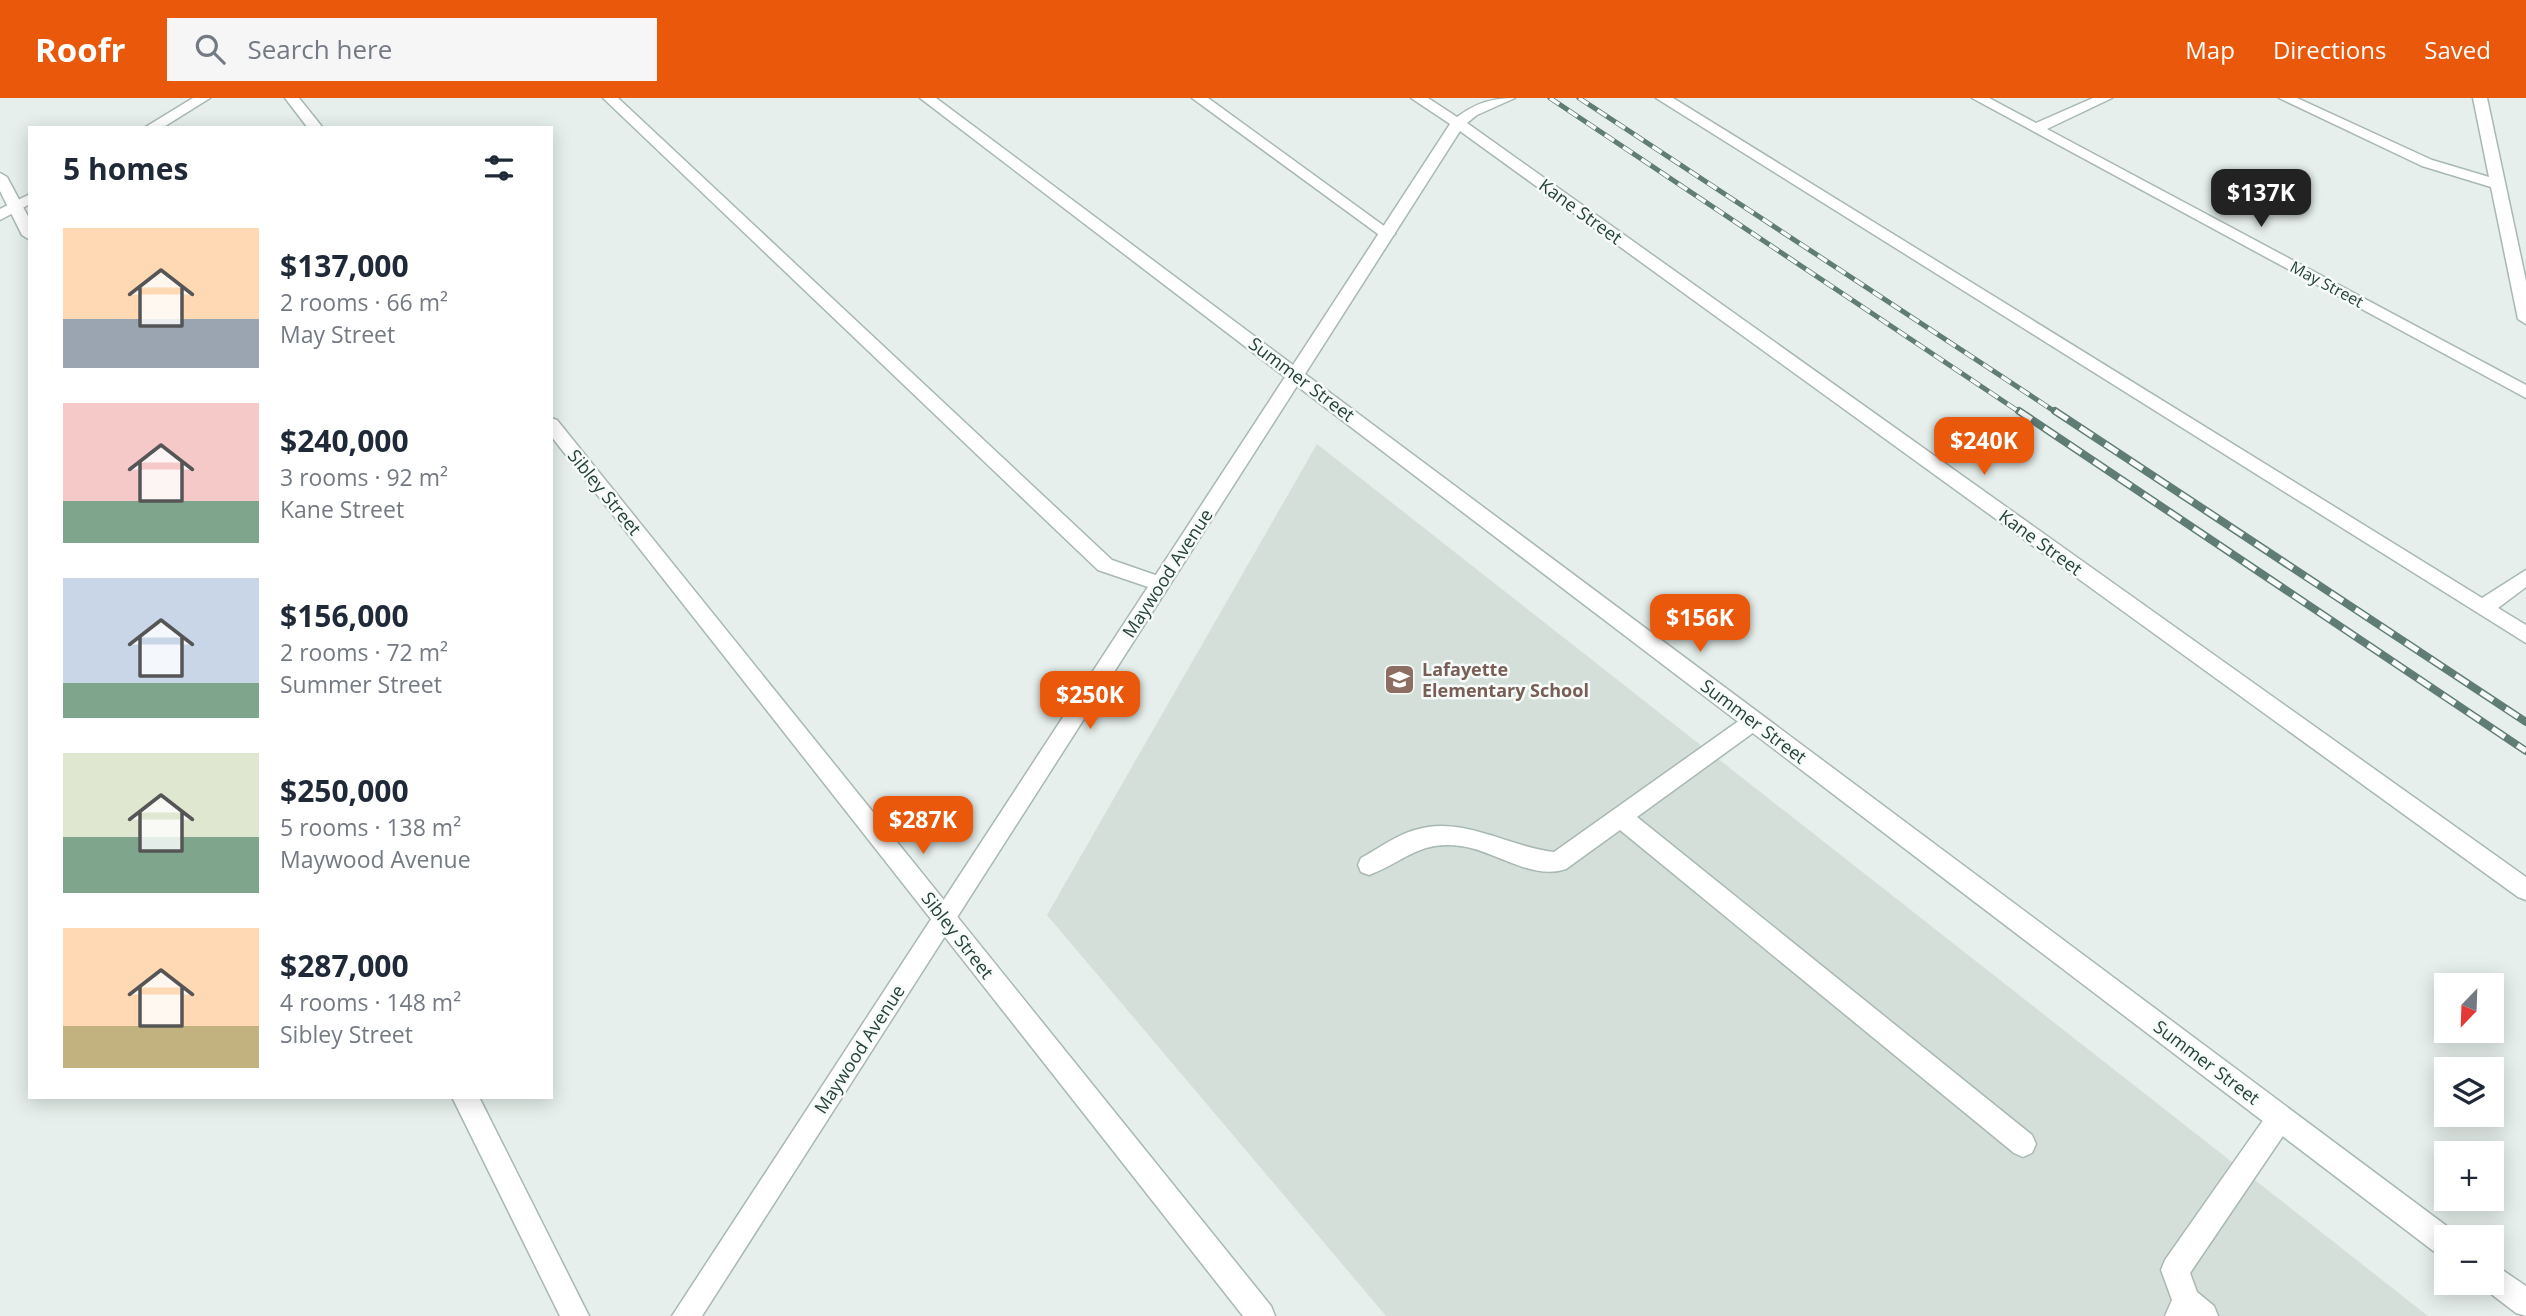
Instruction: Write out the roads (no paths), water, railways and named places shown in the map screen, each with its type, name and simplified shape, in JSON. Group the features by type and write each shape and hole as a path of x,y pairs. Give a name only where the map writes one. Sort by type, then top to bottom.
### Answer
{"street":[{"path":"154,126 203,98"},
{"path":"292,98 314,126"},
{"path":"610,98 1105,565 1160,584"},
{"name":"Summer Street","path":"928,98 2434,1234"},
{"path":"1199,98 1387,234"},
{"name":"Kane Street","path":"1418,98 1458,123 2526,890"},
{"name":"Maywood Avenue","path":"686,1316 1458,123 1472,112 1508,98"},
{"path":"1663,98 2526,635"},
{"name":"May Street","path":"1979,98 2526,392"},
{"path":"2036,128 2105,98"},
{"path":"2286,98 2427,163 2498,184"},
{"path":"2480,98 2526,319"},
{"path":"0,177 28,231"},
{"path":"0,215 28,199"},
{"name":"Sibley Street","path":"553,427 1261,1316"},
{"path":"2483,608 2526,577"},
{"path":"1370,865 1418,838 1461,836 1538,860 1558,862 1754,721"},
{"path":"1621,817 2023,1144"},
{"path":"466,1099 575,1316"},
{"path":"2190,1311 2175,1270 2280,1118"},
{"path":"2504,1286 2526,1303"}],"railway":[{"path":"1550,98 2021,413"},
{"path":"1579,98 2057,413"},
{"path":"2019,411 2526,751"},
{"path":"2055,411 2526,722"}],"place":[{"name":"Lafayette Elementary School","path":"1399,679"}]}
